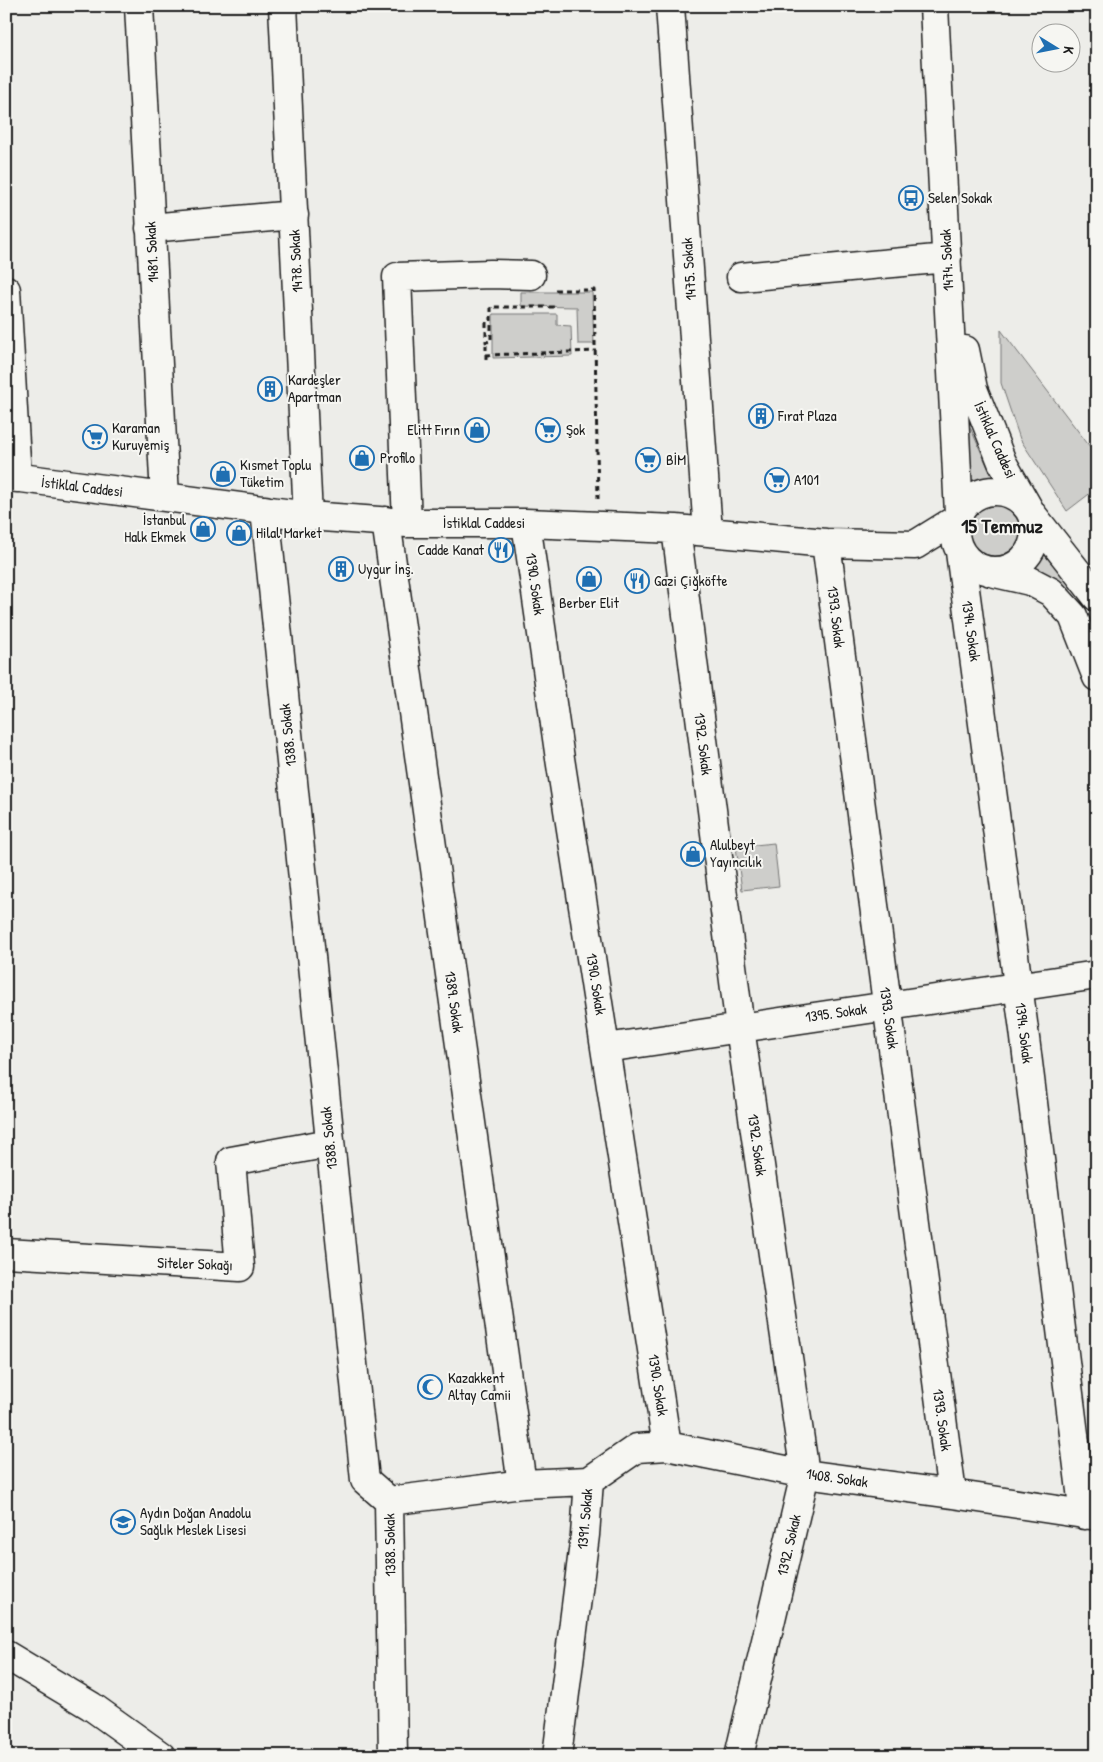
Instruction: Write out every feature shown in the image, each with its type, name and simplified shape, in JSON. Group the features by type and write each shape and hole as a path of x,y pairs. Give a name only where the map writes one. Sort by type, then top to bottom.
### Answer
{"street":[{"name":"1481. Sokak","path":"139,6 165,498"},
{"name":"1478. Sokak","path":"283,6 308,516"},
{"name":"1475. Sokak","path":"670,6 708,532"},
{"name":"1474. Sokak","path":"934,6 958,517"},
{"path":"150,228 294,215"},
{"path":"741,277 947,258"},
{"name":"İstiklal Caddesi","path":"947,258 973,389 1002,462 1031,514 1097,597"},
{"name":"1389. Sokak","path":"522,1484 396,522 397,277 492,274 533,288"},
{"path":"6,290 12,477"},
{"name":"İstiklal Caddesi","path":"12,477 308,516 396,522 526,523 676,529 826,542 915,545 958,517"},
{"path":"990,571 1002,571 1014,567 1024,560 1031,550 1034,538 1035,525 1024,503 1013,495 1001,492 988,492 976,496 966,504 958,517 955,527 956,540 960,552 978,568 990,571 1030,581 1051,592 1073,616 1097,677"},
{"name":"1388. Sokak","path":"264,510 365,1480 389,1501 393,1756"},
{"name":"1390. Sokak","path":"526,523 667,1446"},
{"name":"1392. Sokak","path":"676,529 740,1028 805,1474 739,1756"},
{"name":"1393. Sokak","path":"826,542 952,1494"},
{"name":"1394. Sokak","path":"960,552 1091,1516"},
{"name":"1395. Sokak","path":"606,1048 1097,975"},
{"name":"Siteler Sokağı","path":"6,1253 240,1267 232,1160 330,1143"},
{"name":"1408. Sokak","path":"589,1481 637,1448 667,1446 805,1474 952,1494 1091,1516"},
{"name":"1391. Sokak","path":"389,1501 522,1484 589,1481 585,1535 557,1756"},
{"path":"6,1655 91,1706 161,1756"}],"path":[{"path":"521,306 533,288 594,290 599,478 598,526"},
{"path":"486,342 491,341 491,306 557,307"},
{"path":"486,322 486,357 596,351"}],"shaded area":[{"path":"521,292 592,292 594,344 578,344 577,307 521,306"},
{"path":"493,314 557,314 557,325 571,326 572,356 493,358"},
{"path":"1001,330 1097,456 1097,488 1067,511 1020,439 1001,383"},
{"path":"962,409 994,481 969,488"},
{"path":"995,504 1005,506 1013,512 1019,520 1021,530 1019,540 1013,548 1005,554 995,556 985,554 977,548 971,540 969,530 971,520 977,512 985,506"},
{"path":"1043,553 1076,592 1031,569"},
{"path":"774,843 779,886 742,890 736,847"}],"place":[{"name":"Selen Sokak","path":"911,198"},
{"name":"Kardeşler Apartman","path":"270,389"},
{"name":"Fırat Plaza","path":"761,416"},
{"name":"Elitt Fırın","path":"477,430"},
{"name":"Şok","path":"548,430"},
{"name":"Karaman Kuruyemiş","path":"95,437"},
{"name":"Profilo","path":"362,458"},
{"name":"BİM","path":"648,460"},
{"name":"Kısmet Toplu Tüketim","path":"223,474"},
{"name":"A101","path":"777,480"},
{"name":"İstanbul Halk Ekmek","path":"203,529"},
{"name":"Hilal Market","path":"239,533"},
{"name":"Cadde Kanat","path":"501,550"},
{"name":"Uygur İnş.","path":"341,569"},
{"name":"Berber Elit","path":"589,579"},
{"name":"Gazi Çiğköfte","path":"637,581"},
{"name":"Alulbeyt Yayıncılık","path":"693,854"},
{"name":"Kazakkent Altay Camii","path":"430,1387"},
{"name":"Aydın Doğan Anadolu Sağlık Meslek Lisesi","path":"123,1522"}],"district":[{"name":"15 Temmuz","path":"1002,526"}]}
